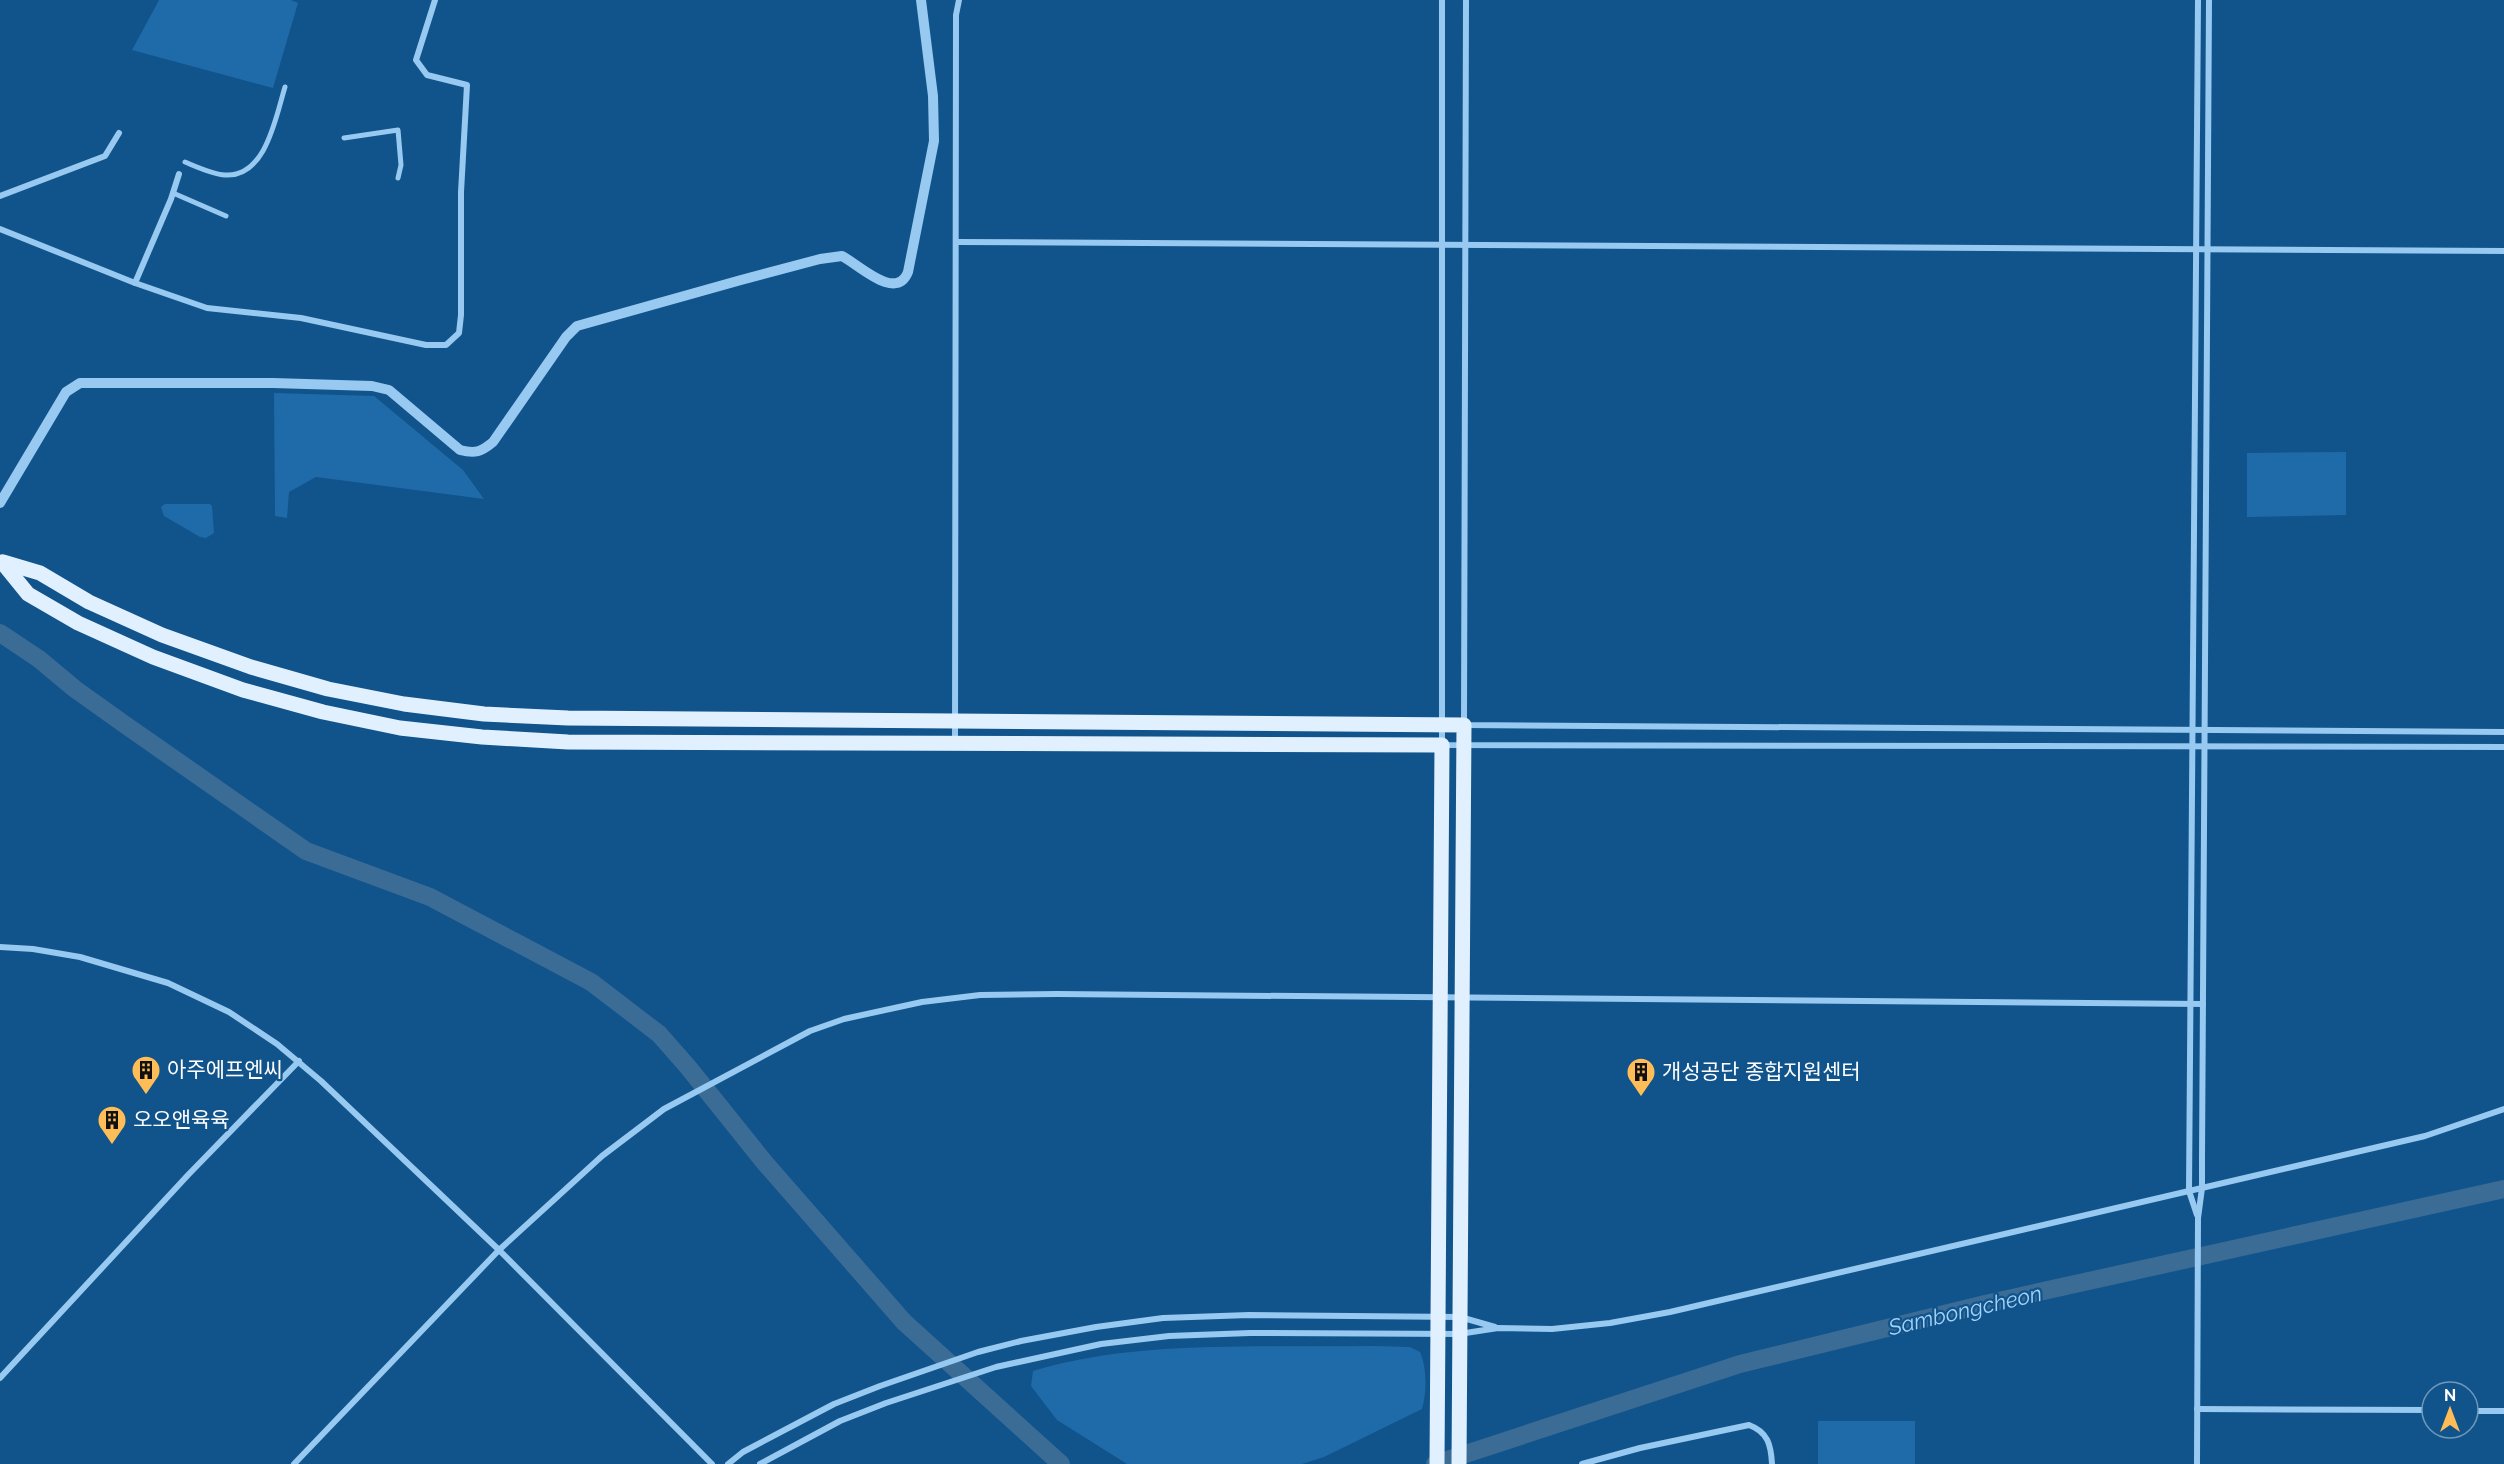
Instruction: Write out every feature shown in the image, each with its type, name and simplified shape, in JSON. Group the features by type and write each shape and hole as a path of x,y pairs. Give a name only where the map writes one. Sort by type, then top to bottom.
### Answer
{"main road":[{"path":"2,561 40,573 89,602 162,635 251,668 328,689 404,704 484,714 568,718 1464,725 1459,1464"},
{"path":"2,561 28,594 78,623 153,657 243,690 323,712 400,728 482,737 568,742 1442,745 1437,1464"}],"street":[{"path":"0,229 135,283 207,308 301,318 426,345 446,345 459,333 461,315 461,192 467,85 427,75 416,60 435,0"},
{"path":"0,503 66,392 80,383 273,383 372,386 389,390 460,450 481,452 493,442 566,338 578,326 820,259 842,256 870,275 892,284 899,284 908,272 933,154 933,96 921,0"},
{"path":"955,743 956,15 959,0"},
{"path":"1443,0 1442,745 2504,747"},
{"path":"1466,0 1464,725 2504,732"},
{"path":"2198,0 2189,1191 2198,1218"},
{"path":"2197,1464 2198,1218 2202,1188 2209,0"},
{"path":"185,162 225,175 242,173 259,158 265,148 285,87"},
{"path":"344,138 398,130 401,165 398,178"},
{"path":"0,195 105,156 119,133"},
{"path":"135,283 179,174"},
{"path":"173,193 226,216"},
{"path":"957,242 2504,251"},
{"path":"0,947 72,955 168,983 229,1012 277,1044 499,1250 712,1464"},
{"path":"294,1464 499,1250 602,1156 664,1109 721,1076 810,1031 844,1019 922,1002 980,995 1057,994 2203,1004"},
{"path":"0,1378 188,1175 299,1062"},
{"path":"760,1464 840,1420 996,1367 1101,1344 1169,1336 1310,1332 1460,1334 1498,1328 1552,1329 1610,1323 1670,1312 2425,1136 2504,1109"},
{"path":"728,1464 743,1452 834,1404 978,1352 1021,1341 1096,1327 1163,1318 1249,1316 1460,1317 1498,1328"},
{"path":"2197,1409 2420,1410"},
{"path":"2480,1411 2504,1411"},
{"path":"1582,1464 1640,1448 1749,1425 1764,1434 1769,1441 1772,1464"}],"shaded area":[{"path":"159,0 291,0 298,3 273,88 132,50"},
{"path":"274,393 374,396 463,470 484,499 316,477 289,492 287,518 275,516"},
{"path":"2346,452 2346,515 2247,517 2247,453"},
{"path":"165,504 210,504 214,533 206,538 200,537 164,516 161,507"},
{"path":"1201,1347 1410,1347 1420,1352 1426,1380 1422,1409 1324,1457 1302,1464 1127,1464 1057,1420 1031,1386 1033,1371 1114,1354"},
{"path":"1818,1421 1915,1421 1915,1464 1818,1464"}],"waterway":[{"path":"0,633 39,659 75,689 124,724 306,851 430,897 591,982 659,1034 765,1163 904,1322 1061,1464"},
{"name":"Sambongcheon","path":"1435,1464 1740,1364 1985,1304 2504,1189"}],"place":[{"name":"아주에프엔씨","path":"146,1096"},
{"name":"개성공단 종합지원센터","path":"1641,1098"},
{"name":"오오앤육육","path":"112,1146"}]}
